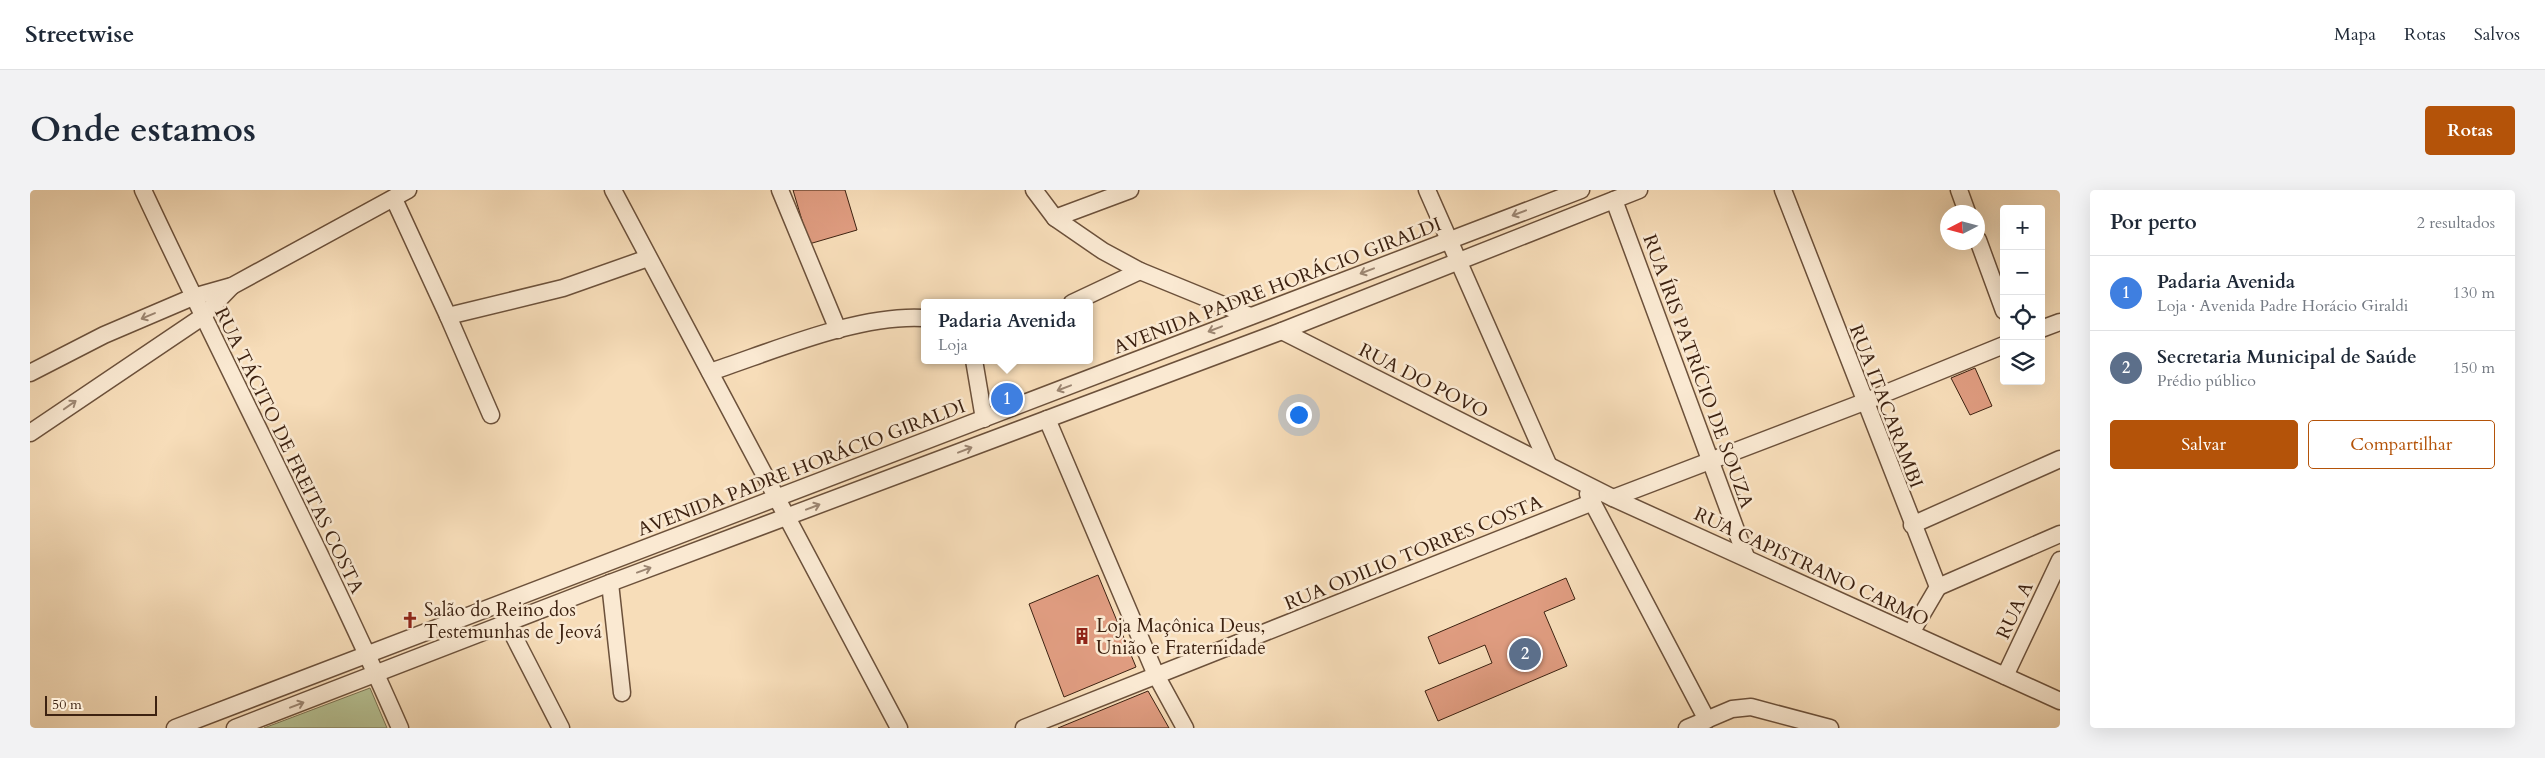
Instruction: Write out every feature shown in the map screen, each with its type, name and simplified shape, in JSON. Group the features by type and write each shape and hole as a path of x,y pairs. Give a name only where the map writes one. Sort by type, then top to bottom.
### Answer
{"street":[{"name":"RUA TÁCITO DE FREITAS COSTA","path":"143,190 202,317 368,655 400,728"},
{"path":"30,373 104,335 193,297 232,286 394,200 408,190"},
{"path":"613,190 899,728"},
{"path":"780,190 838,330"},
{"path":"1034,190 1055,218 1103,251 1140,271 1250,316"},
{"path":"1055,218 1130,190"},
{"path":"1427,190 1548,464"},
{"name":"AVENIDA PADRE HORÁCIO GIRALDI","path":"175,728 1581,190"},
{"path":"235,728 610,583 1282,331 1639,190"},
{"name":"RUA ITACARAMBI","path":"1783,190 1938,588"},
{"path":"1959,190 1964,205"},
{"path":"394,200 448,316 491,416"},
{"name":"RUA ÍRIS PATRÍCIO DE SOUZA","path":"1614,200 1746,556"},
{"path":"1982,250 2000,299"},
{"path":"448,316 564,288 648,258"},
{"path":"1080,299 1140,271"},
{"path":"30,433 202,317 232,286"},
{"path":"710,372 838,330 909,317 921,318"},
{"path":"2045,328 2060,322"},
{"name":"RUA DO POVO","path":"1282,331 1548,464"},
{"path":"1612,498 1710,459 1864,402 2000,347"},
{"path":"975,364 984,419"},
{"path":"1047,419 1156,675 1185,728"},
{"path":"1912,525 2060,459"},
{"name":"RUA CAPISTRANO CARMO","path":"1548,464 1612,498 1746,556 2060,701"},
{"path":"1582,482 1698,724 1732,709 1751,707 1830,728"},
{"name":"RUA ODILIO TORRES COSTA","path":"1024,728 1593,502"},
{"path":"1911,633 1938,588 2060,534"},
{"name":"RUA A","path":"2005,676 2060,560"},
{"path":"610,583 622,693"},
{"path":"508,623 561,728"}],"green space":[{"path":"370,688 387,728 264,728"}],"building":[{"path":"793,190 845,190 857,230 809,244"},
{"path":"1975,368 1992,406 1970,415 1951,378"},
{"name":"Loja Maçônica Deus, União e Fraternidade","path":"1098,575 1136,667 1064,697 1029,604"},
{"path":"1566,578 1575,599 1544,612 1567,666 1438,721 1425,691 1492,663 1485,645 1439,664 1428,637"},
{"path":"1148,691 1169,728 1058,728"}],"place":[{"name":"Padaria Avenida","path":"1007,399"},
{"name":"Salão do Reino dos Testemunhas de Jeová","path":"410,620"},
{"name":"Loja Maçônica Deus, União e Fraternidade","path":"1082,636"},
{"name":"Secretaria Municipal de Saúde","path":"1525,654"}]}
